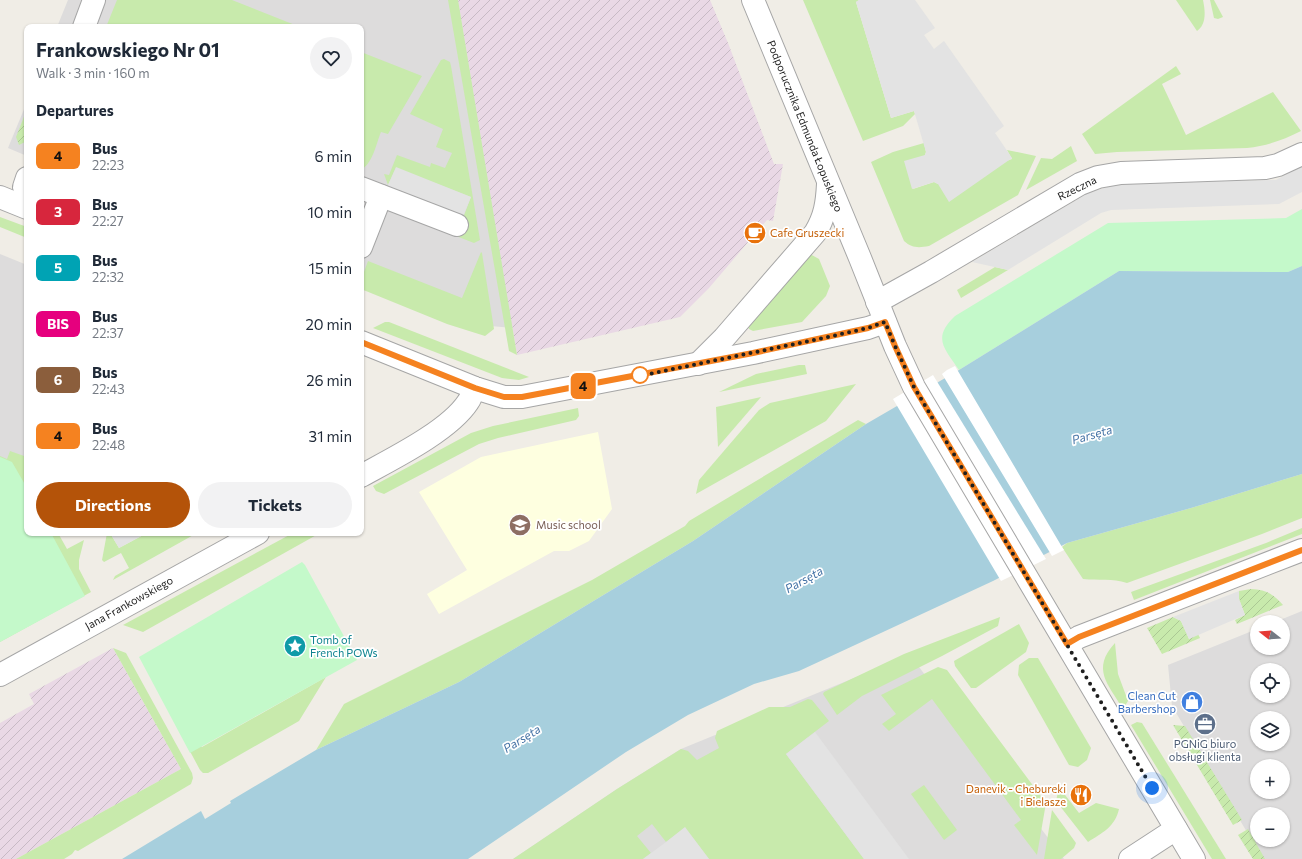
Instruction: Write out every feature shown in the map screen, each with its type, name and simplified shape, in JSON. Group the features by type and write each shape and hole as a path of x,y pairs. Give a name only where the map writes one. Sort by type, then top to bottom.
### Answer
{"street":[{"path":"85,24 94,0"},
{"name":"Podporucznika Edmunda Łopuskiego","path":"753,0 885,322 914,387 1194,859"},
{"name":"Rzeczna","path":"877,302 931,272 1080,184 1098,177 1121,173 1265,168 1278,165 1302,154"},
{"path":"698,364 724,338 815,233 822,222 827,205 828,181"},
{"path":"364,189 457,225"},
{"path":"364,239 381,196"},
{"path":"0,197 24,207"},
{"path":"364,343 475,388 504,397 522,397 698,364 819,339 868,328 885,322"},
{"path":"364,474 425,439 452,420 468,403 475,388"},
{"name":"Jana Frankowskiego","path":"0,675 253,536"},
{"path":"1067,644 1079,637 1302,550"},
{"path":"1130,859 1176,828"}],"shaded area":[{"path":"68,0 458,0 513,328 447,322 364,289 364,24 58,24"},
{"path":"458,0 710,0 774,164 783,164 773,221 767,220 709,288 680,317 517,355"},
{"path":"859,0 915,0 935,28 924,35 934,49 944,41 1004,126 995,133 1012,158 949,202 938,184 934,182 912,189 904,161 925,155 926,152 914,111 891,118 856,2"},
{"path":"24,109 24,155 8,148"},
{"path":"1302,166 1302,192 1279,204 1111,210 1101,213 1008,270 972,262 1088,193 1111,186 1129,183 1276,180"},
{"path":"396,167 471,197 462,219 390,190 388,185"},
{"path":"0,254 24,264 24,466 0,457"},
{"name":"Music school","path":"598,432 612,509 589,541 569,551 554,551 439,614 427,594 467,570 419,492 481,457"},
{"path":"112,536 141,536 119,548"},
{"path":"1239,591 1239,599 1245,615 1189,639 1181,621 1173,617"},
{"path":"1302,611 1302,859 1263,859 1256,847 1290,847 1290,807 1250,807 1250,837 1172,706 1168,665 1250,632 1250,655 1290,655 1290,616"},
{"path":"113,648 181,769 16,859 0,859 0,723 34,704 29,694"},
{"path":"910,655 1064,859 513,859 617,789 681,749"},
{"path":"815,732 909,859 864,859 786,754"},
{"path":"685,827 709,859 643,859 666,842"}],"green space":[{"path":"117,0 232,0 292,24 107,24"},
{"path":"448,0 458,0 517,355 509,351"},
{"path":"803,0 859,0 856,2 891,118 914,111 915,114 903,126 863,141"},
{"path":"1176,0 1203,0 1205,12 1204,21 1197,31"},
{"path":"1210,0 1214,0 1223,17 1218,19 1214,18"},
{"path":"364,53 422,76 388,134 381,132 374,153 364,168"},
{"path":"444,59 450,62 451,66 480,240 474,243 456,236 471,197 396,168 388,185 384,174 389,175 397,155 430,167 431,163 445,168 452,153 436,147 443,129 410,114 441,60"},
{"path":"1176,66 1181,74 1162,84 1186,135 1273,92 1301,131 1275,142 1247,148 1095,154 1082,134"},
{"path":"24,117 24,142 19,145 16,137"},
{"path":"924,143 926,152 913,189 934,182 938,184 1012,159 1007,150 1036,156 1018,195 929,246 915,247 904,241 871,162 893,152"},
{"path":"1071,146 1077,161 1026,190 1041,158 1052,159"},
{"path":"1302,209 1302,266 1288,272 1119,271 959,370 945,349 942,337 948,324 955,316 1108,223 1286,218"},
{"path":"0,217 24,226 24,237 0,227"},
{"path":"481,252 494,329 485,336 447,324 364,290 364,272 368,261 462,298"},
{"path":"810,254 819,259 830,286 826,296 802,322 753,331 749,329 748,326"},
{"path":"995,267 1008,270 961,298 957,290"},
{"path":"385,322 389,322 529,377 519,380 502,378 373,328"},
{"path":"805,365 807,374 719,392 756,374"},
{"path":"856,384 826,421 696,494 699,480 759,410 770,403"},
{"path":"761,397 718,447 716,407"},
{"path":"578,408 579,416 576,420 498,438 479,444 384,494 376,491 373,486 471,433 493,426"},
{"path":"858,420 866,424 693,541 459,682 316,750 344,704 592,580 685,526 689,521"},
{"path":"10,451 24,456 24,536 60,536 67,549 84,540 79,560 79,569 91,592 0,642 0,456 7,459"},
{"path":"0,457 12,462 24,483 24,536 53,536 85,596 0,642"},
{"path":"1302,474 1302,518 1127,583 1083,579 1062,547 1067,543 1191,508"},
{"path":"1302,528 1302,534 1134,600 1131,592 1266,543"},
{"path":"106,536 112,536 119,548 141,536 192,536 113,580 115,576 129,568 121,553 104,562 102,560"},
{"path":"287,536 315,536 143,632 123,625"},
{"path":"302,562 357,660 190,753 139,657"},
{"path":"1251,589 1261,590 1277,598 1283,605 1259,615 1250,615 1250,619 1237,624 1235,620 1245,615 1239,599 1239,591"},
{"path":"1000,617 998,626 862,696 837,715 823,694 824,692 904,654"},
{"path":"1173,617 1181,621 1189,639 1198,634 1200,638 1162,654 1147,628"},
{"path":"1019,624 1029,643 1026,652 976,688 971,688 955,666 954,661"},
{"path":"1115,643 1118,674 1128,701 1123,709 1104,676 1103,669 1104,661 1108,652"},
{"path":"113,648 126,653 192,773 193,778 191,784 78,851 75,850 64,859 16,859 181,769"},
{"path":"1029,658 1038,658 1091,748 1087,760 1078,767 1069,765 1018,675 1019,665"},
{"path":"938,667 947,670 1046,803 1037,855 1014,825 1021,820 932,699 889,731 882,724 896,714 881,695"},
{"path":"326,677 299,721 208,773 203,773 200,770 177,727 202,747"},
{"path":"808,699 812,700 829,721 786,754 864,859 709,859 685,828 666,842 652,824 637,836 651,853 643,859 513,859 617,789 681,749 688,751 697,760 719,748 715,738 717,731 769,707 790,707"},
{"path":"1137,722 1142,723 1226,859 1212,859 1131,725"},
{"path":"1173,725 1185,726 1242,820 1233,825"},
{"path":"924,785 957,830 944,840 911,794"},
{"path":"1062,791 1079,813 1096,803 1119,809 1117,815 1107,829 1088,842 1056,801 1058,792"},
{"path":"1052,810 1076,843 1074,848 1061,859 1044,859"},
{"path":"1248,829 1250,833 1250,847 1258,847 1265,859 1253,859 1238,835"}],"water":[{"name":"Parsęta","path":"1302,266 1302,474 1191,508 1067,543 993,581 799,671 754,684 688,715 626,752 468,859 122,859 201,811 205,819 231,803 230,801 316,750 459,682 693,541 866,424 959,370 1119,271 1288,272"}],"pier":[{"path":"955,366 1064,550 1052,556 942,374"},
{"path":"933,375 1046,559 1001,581 893,399"}],"bus line":[{"name":"4","path":"364,343 484,392 504,397 522,397 753,353 868,328 885,322 914,387 1067,644 1079,637 1302,550"}],"place":[{"name":"Cafe Gruszecki","path":"755,233"},
{"name":"Music school","path":"520,525"},
{"name":"Tomb of French POWs","path":"295,646"},
{"name":"Clean Cut Barbershop","path":"1192,702"},
{"name":"PGNiG biuro obsługi klienta","path":"1205,724"},
{"name":"Danevik - Chebureki i Bielasze","path":"1081,795"}],"route":[{"path":"640,375 639,376 819,339 868,328 885,322 914,387 1152,788"}]}
